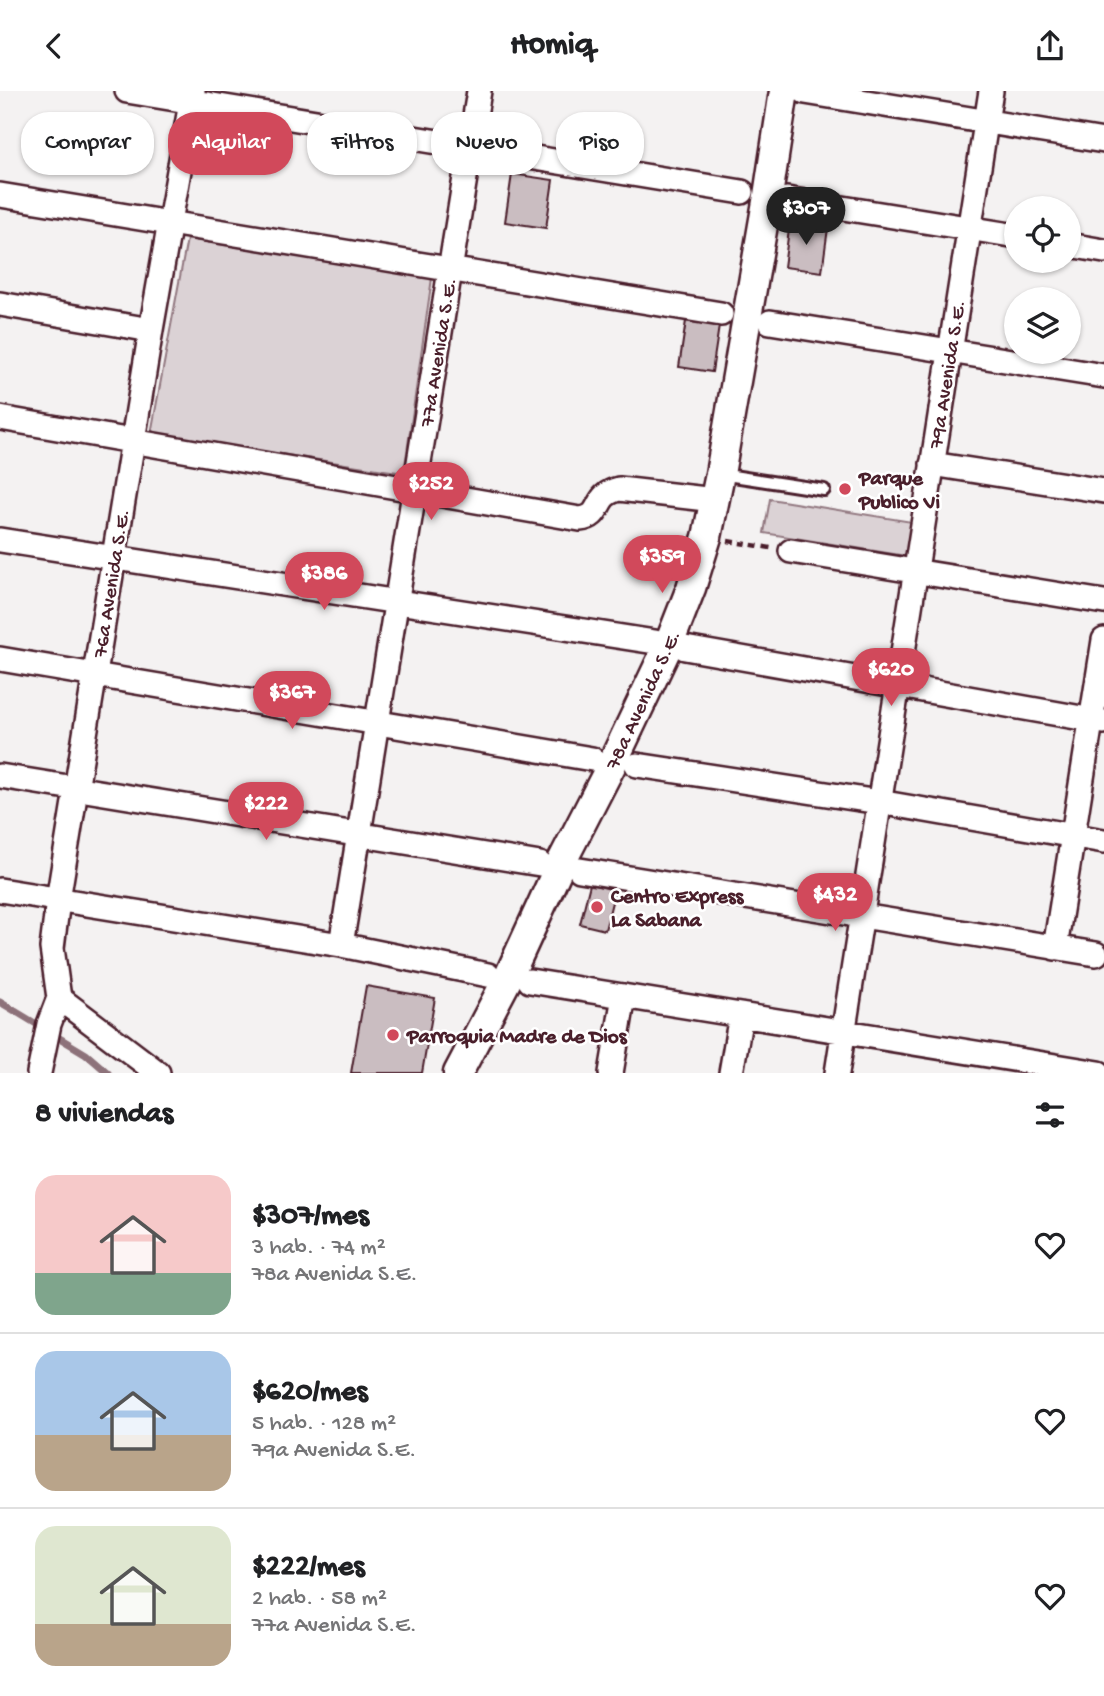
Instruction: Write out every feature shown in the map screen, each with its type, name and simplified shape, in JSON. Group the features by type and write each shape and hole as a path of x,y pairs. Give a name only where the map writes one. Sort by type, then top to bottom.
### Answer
{"street":[{"path":"127,91 192,96 431,140"},
{"name":"77a Avenida S.E.","path":"476,112 479,91"},
{"name":"78a Avenida S.E.","path":"458,1073 508,978 559,867 669,644 691,588 707,537 718,487 784,91"},
{"name":"79a Avenida S.E.","path":"837,1073 991,91"},
{"path":"805,92 1104,141"},
{"name":"76a Avenida S.E.","path":"39,1073 42,1050 59,997 52,948 58,900 132,440 192,96"},
{"path":"542,159 742,192"},
{"name":"77a Avenida S.E.","path":"341,945 465,175"},
{"path":"0,195 721,314"},
{"path":"787,199 1004,234"},
{"path":"1081,247 1104,251"},
{"path":"0,304 151,330"},
{"path":"770,322 1104,376"},
{"path":"0,418 580,519 589,518 595,513 600,499 609,491 718,487"},
{"path":"932,464 1104,491"},
{"path":"0,540 655,642"},
{"path":"791,551 1104,602"},
{"path":"1055,947 1073,835 1098,721 1104,640"},
{"path":"685,648 1098,721"},
{"path":"0,659 592,759"},
{"path":"637,765 879,802 1104,841"},
{"path":"0,776 540,864"},
{"path":"580,870 1096,954"},
{"path":"0,890 341,945 488,975"},
{"path":"530,981 843,1031 972,1063 1099,1073"},
{"path":"611,1073 624,996"},
{"path":"59,997 158,1073"},
{"path":"731,1073 741,1015"}],"lane":[{"path":"718,487 824,490"}],"path":[{"path":"707,537 791,551"}],"shaded area":[{"path":"187,239 432,278 404,473 151,434"},
{"path":"770,499 912,522 906,556 764,533"}],"building":[{"path":"512,175 553,180 546,228 505,222"},
{"path":"790,222 828,228 822,272 784,267"},
{"path":"686,321 719,326 712,372 679,367"},
{"name":"Centro Express La Sabana","path":"590,884 615,890 605,930 580,924"},
{"name":"Parroquia Madre de Dios","path":"366,986 435,998 422,1073 351,1073"}],"waterway":[{"path":"0,1002 86,1054 108,1073"}],"place":[{"name":"Parque Publico Vi","path":"845,489"},
{"name":"Centro Express La Sabana","path":"597,907"},
{"name":"Parroquia Madre de Dios","path":"393,1035"}]}
